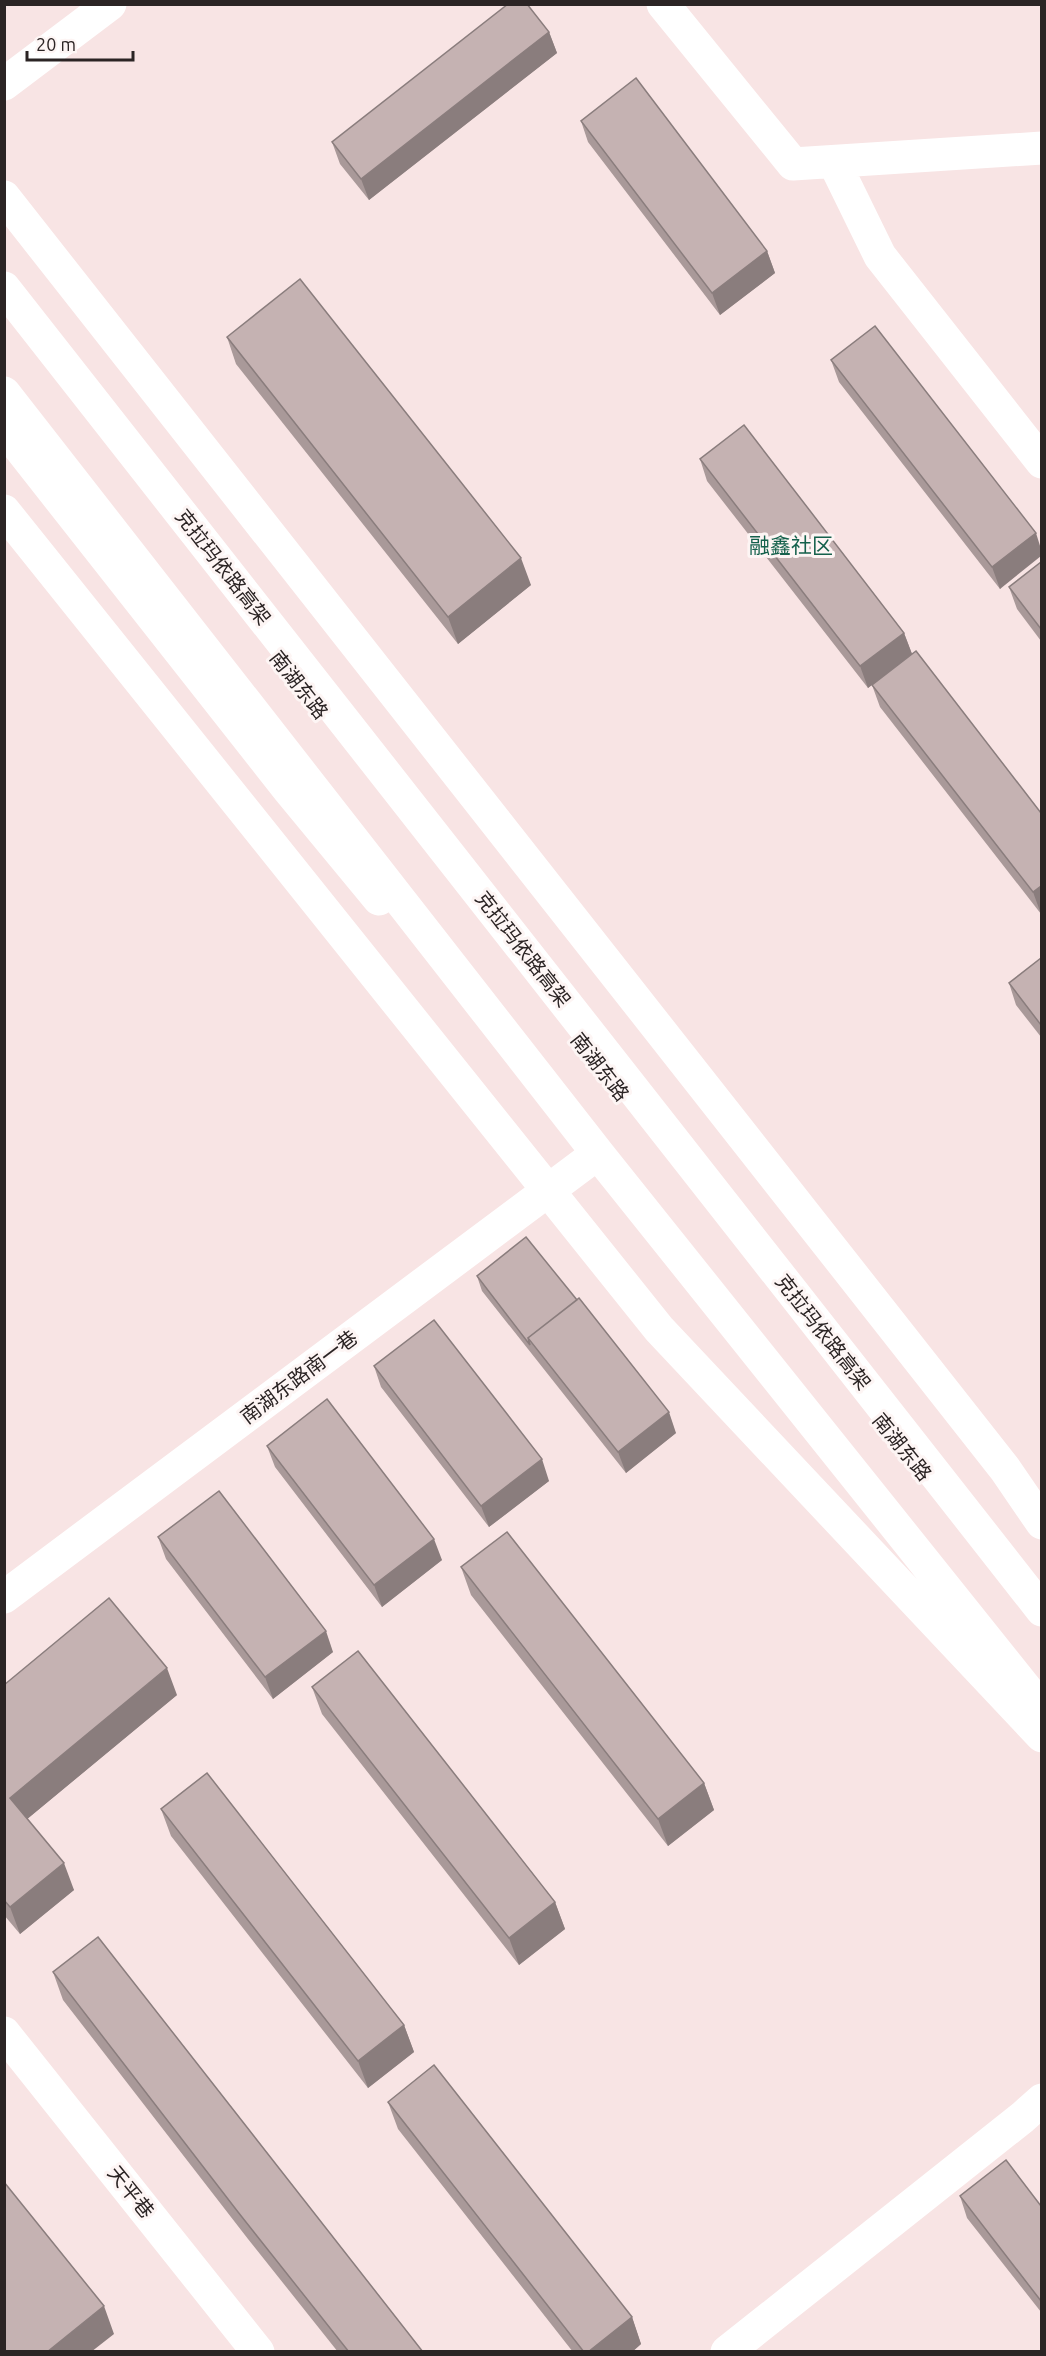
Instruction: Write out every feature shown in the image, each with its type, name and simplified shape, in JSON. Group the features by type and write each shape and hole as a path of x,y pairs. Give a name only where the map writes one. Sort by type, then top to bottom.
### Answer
{"main road":[{"path":"4,84 110,4"},
{"path":"663,4 793,164 1041,148"},
{"path":"834,162 880,256 1041,462"},
{"path":"4,197 997,1460 1041,1523"},
{"name":"克拉玛依路高架","path":"4,288 1041,1610"},
{"name":"南湖东路","path":"4,310 1041,1623"},
{"path":"4,393 592,1146 1041,1709"},
{"path":"4,429 297,799 593,1157 1041,1728"},
{"path":"4,512 659,1329 1041,1736"},
{"name":"南湖东路南一巷","path":"4,1597 593,1157"},
{"name":"天平巷","path":"4,2033 258,2352"},
{"path":"727,2352 1023,2117 1041,2100"}],"building":[{"path":"508,4 527,4 549,32 361,179 332,142"},
{"path":"636,78 767,251 712,293 581,121"},
{"path":"300,279 521,558 448,617 227,337"},
{"path":"875,326 1036,533 992,567 831,360"},
{"path":"744,425 904,633 860,666 700,459"},
{"path":"1041,562 1041,629 1009,587"},
{"path":"916,651 1041,813 1041,886 1033,892 872,685"},
{"path":"1041,958 1041,1025 1009,983"},
{"path":"526,1237 577,1300 528,1338 530,1345 477,1276"},
{"path":"579,1298 669,1412 618,1452 528,1338"},
{"path":"434,1320 542,1459 481,1506 374,1366"},
{"path":"327,1399 434,1539 374,1585 267,1446"},
{"path":"219,1491 326,1631 265,1677 158,1537"},
{"path":"507,1532 704,1783 658,1819 461,1567"},
{"path":"109,1598 167,1668 10,1798 64,1863 10,1907 4,1900 4,1685"},
{"path":"358,1651 555,1902 509,1938 312,1687"},
{"path":"207,1773 404,2025 358,2061 161,1809"},
{"path":"98,1937 423,2352 349,2352 238,2212 53,1972"},
{"path":"434,2065 632,2317 588,2352 584,2352 388,2102"},
{"path":"1006,2160 1041,2206 1041,2301 960,2196"},
{"path":"4,2182 104,2306 47,2352 4,2352"}],"district":[{"name":"融鑫社区","path":"791,546"}]}
